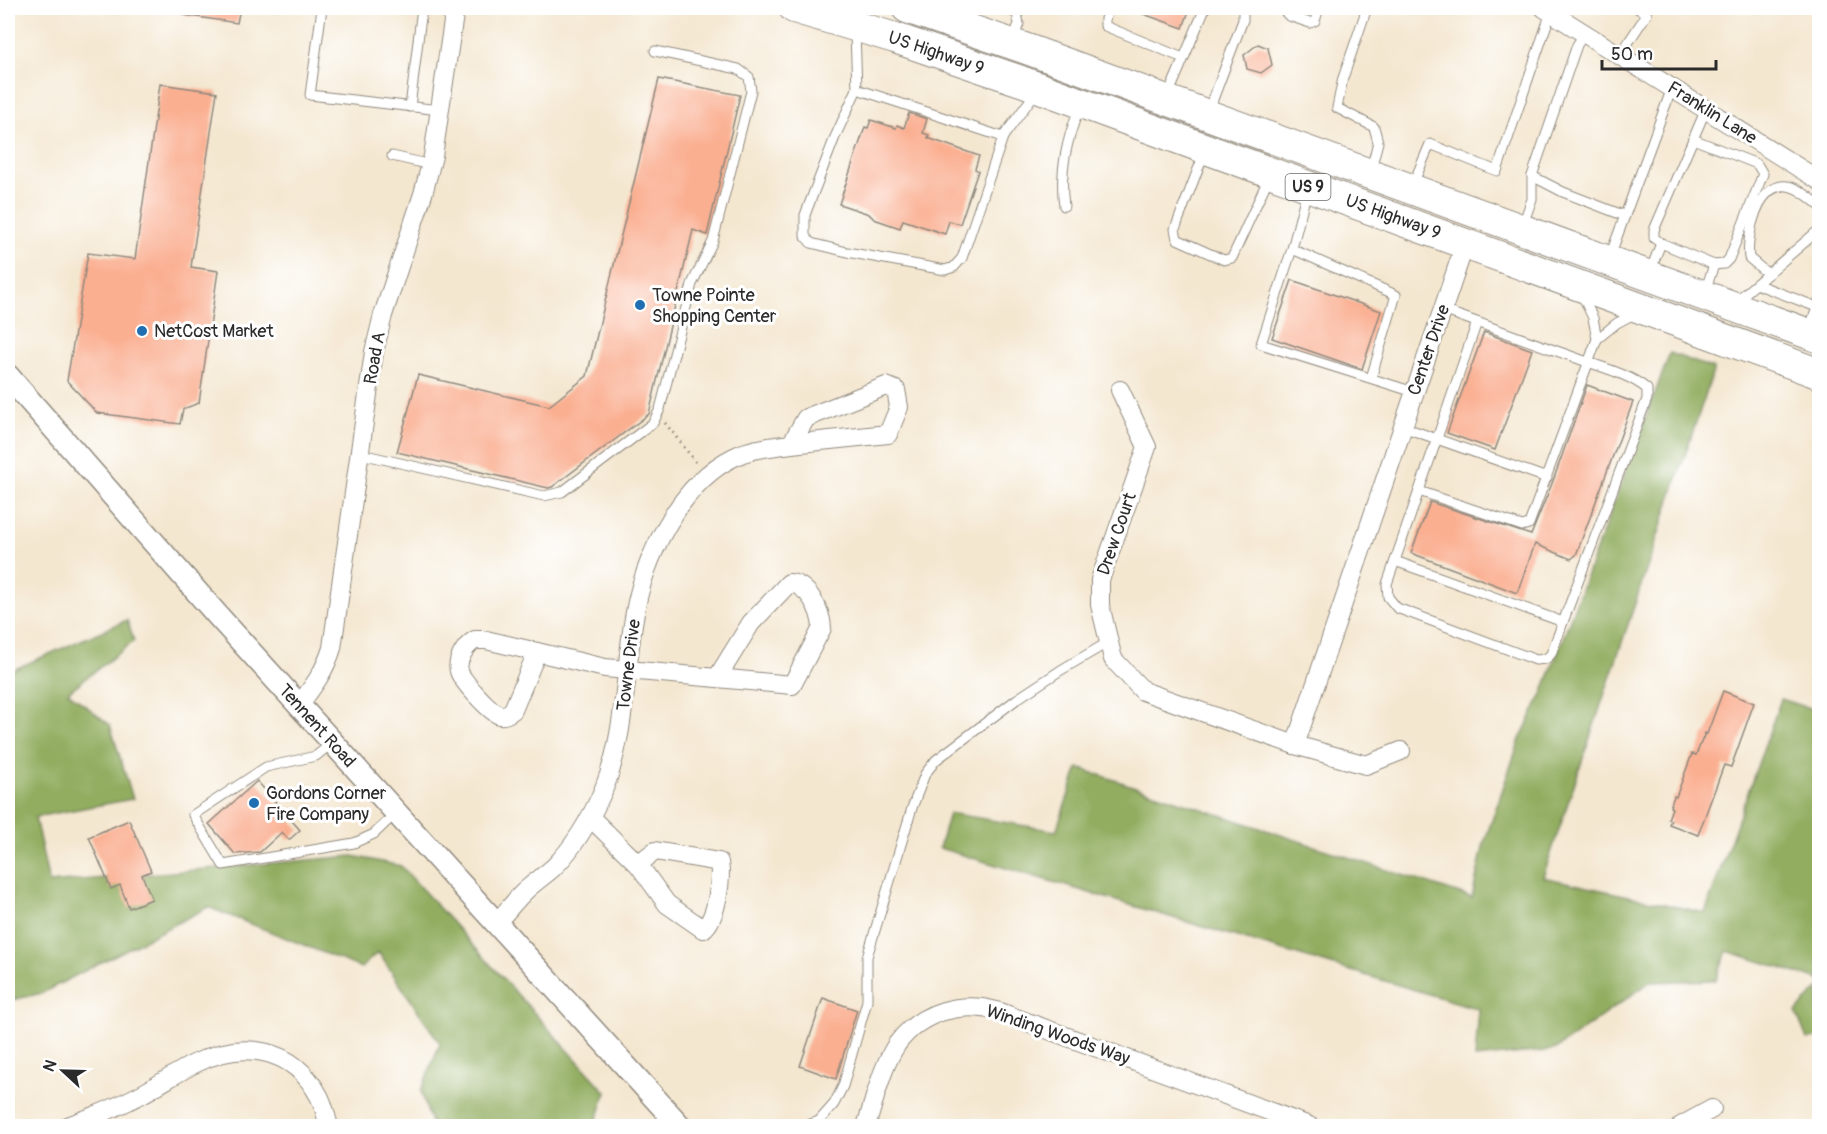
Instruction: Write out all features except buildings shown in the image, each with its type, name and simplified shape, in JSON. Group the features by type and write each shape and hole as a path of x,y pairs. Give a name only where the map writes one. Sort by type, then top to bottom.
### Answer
{"highway":[{"name":"US Highway 9","path":"794,8 855,26 1039,88 1820,374"},
{"name":"US Highway 9","path":"919,9 1717,301 1816,320"}],"street":[{"name":"Road A","path":"298,705 320,679 332,648 376,342 431,165 455,8"},
{"name":"Franklin Lane","path":"1548,10 1820,181"},
{"name":"Center Drive","path":"1295,745 1465,244"},
{"name":"Tennent Road","path":"8,375 298,705 680,1126"},
{"name":"Towne Drive","path":"495,924 525,891 562,858 591,818 615,758 623,715 634,617 645,573 677,510 706,476 721,464 746,452 791,444 888,434 899,407 896,390 886,386 806,418 791,444"},
{"name":"Drew Court","path":"1120,390 1147,447 1100,580 1100,605 1107,643 1113,659 1143,691 1295,745 1366,765 1401,751"},
{"path":"537,652 513,710 507,714 500,715 491,709 459,673 458,664 465,649 475,640 486,640 537,652 605,668 792,685 822,628 809,593 796,583 789,583 751,623 717,678"},
{"path":"591,818 638,864 667,904 703,929 707,926 717,900 719,862 655,851 638,864"},
{"name":"Winding Woods Way","path":"866,1126 890,1057 907,1032 938,1012 967,1006 1000,1012 1309,1126"},
{"path":"68,1126 99,1115 196,1063 220,1053 251,1050 283,1058 297,1067 320,1097 329,1126"},
{"path":"1681,1126 1712,1109"}],"lane":[{"path":"322,8 310,95 440,110"},
{"path":"410,107 422,8"},
{"path":"1002,8 1017,13 1019,24 1011,44"},
{"path":"1109,8 1105,26 1183,58"},
{"path":"1167,100 1205,8"},
{"path":"1207,115 1243,20 1243,8"},
{"path":"1287,8 1288,16 1310,23 1315,21 1319,8"},
{"path":"1367,8 1343,78 1337,108 1374,127 1378,142 1370,174"},
{"path":"1620,55 1649,11 1637,8"},
{"path":"1411,189 1430,144 1497,171 1548,10"},
{"path":"855,26 857,89 835,137 805,215 805,236 811,243 945,270 954,267 962,258 1003,137 1039,88"},
{"path":"1521,229 1532,199 1532,176 1577,45 1585,33"},
{"path":"361,454 544,496 562,492 653,423 658,413 692,284 714,241 751,91 749,77 738,69 655,51"},
{"path":"1608,261 1672,88"},
{"path":"857,89 1003,137"},
{"path":"1064,206 1062,188 1066,144 1081,104"},
{"path":"1693,139 1757,164 1763,174 1729,259 1724,264 1713,265 1654,238 1654,230 1693,139 1706,109"},
{"path":"1757,164 1768,148"},
{"path":"1206,149 1175,229 1177,239 1224,260 1232,258 1271,173"},
{"path":"392,156 431,165"},
{"path":"1532,176 1563,192 1624,216"},
{"path":"1308,186 1292,249 1261,344 1414,392"},
{"path":"1768,274 1749,258 1747,245 1749,230 1765,196 1779,187 1790,186 1820,206"},
{"path":"1713,265 1717,301 1756,284 1820,229"},
{"path":"1649,276 1661,243"},
{"path":"1292,249 1396,295 1371,378"},
{"path":"1419,491 1522,526 1529,524 1597,339 1589,307 1575,284"},
{"path":"1756,284 1816,320"},
{"path":"1443,310 1477,322 1588,362 1639,382 1647,389 1647,399 1551,654 1546,659 1536,660 1397,608 1388,597 1387,584 1477,322"},
{"path":"1597,339 1617,323 1646,310"},
{"path":"1403,427 1547,478"},
{"path":"1395,561 1563,622"},
{"path":"805,1126 819,1121 834,1104 843,1086 867,1002 867,957 912,808 925,774 944,753 1017,699 1060,670 1107,643"},
{"path":"1819,684 1820,671"},
{"path":"333,743 316,756 266,767 193,815 223,864 354,843 374,834 396,813"}],"path":[{"path":"658,413 706,476"}],"green space":[{"path":"1670,353 1714,369 1543,877 1705,913 1781,699 1819,711 1819,980 1727,951 1716,980 1650,982 1554,1050 1475,1058 1479,1009 939,848 949,813 1056,831 1078,768 1472,898 1484,843 1520,739 1542,694"},
{"path":"127,620 134,641 68,692 110,725 133,799 35,817 49,883 353,856 401,866 606,1092 595,1126 432,1126 421,1091 440,1043 378,952 361,968 208,907 42,993 8,1001 8,672"},
{"path":"1819,988 1819,1037 1807,1039 1796,1012"}],"place":[{"name":"Towne Pointe Shopping Center","path":"640,305"},
{"name":"NetCost Market","path":"142,331"},
{"name":"Gordons Corner Fire Company","path":"254,803"}]}
